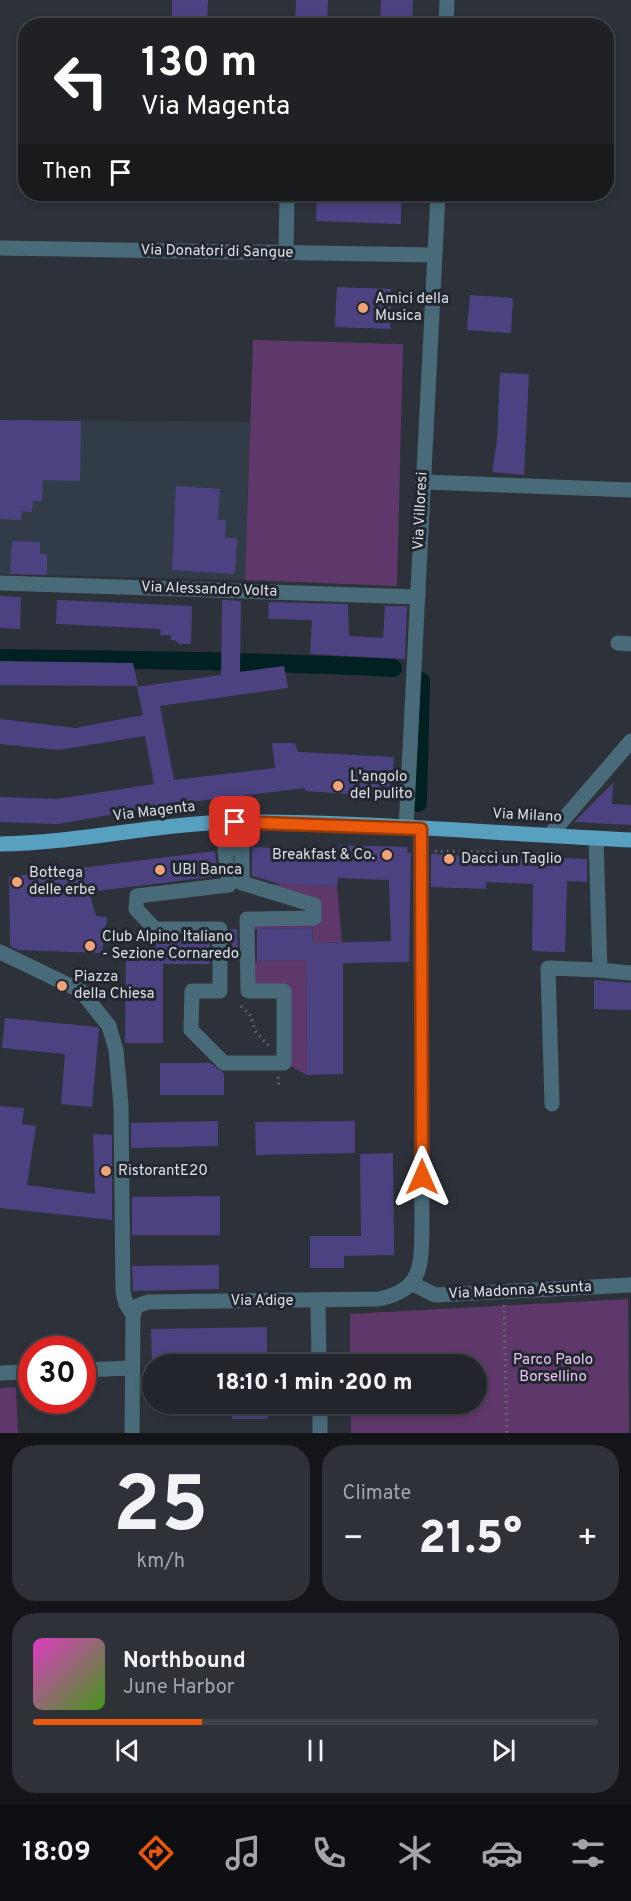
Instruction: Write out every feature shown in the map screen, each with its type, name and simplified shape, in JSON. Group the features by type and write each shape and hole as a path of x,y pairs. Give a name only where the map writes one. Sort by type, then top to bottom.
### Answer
{"main road":[{"name":"Via Magenta","path":"0,843 58,841 229,822 414,828"},
{"name":"Via Milano","path":"414,828 631,840"}],"street":[{"path":"446,18 447,0"},
{"path":"286,253 287,201"},
{"name":"Via Villoresi","path":"411,1283 417,1274 421,1257 422,852 414,828 418,597 438,201"},
{"name":"Via Donatori di Sangue","path":"0,248 434,255"},
{"path":"423,482 631,490"},
{"name":"Via Alessandro Volta","path":"0,583 418,597"},
{"path":"550,835 631,741"},
{"path":"596,838 600,970"},
{"path":"242,847 242,883 314,905 314,918 247,919 248,991 284,991 284,1063 277,1063 224,1063 192,1030 192,992 220,991 220,929 155,929 136,909 137,897 229,885 225,850 242,847"},
{"path":"0,952 81,991 109,1026 116,1050 121,1105 123,1292 126,1304 133,1315 132,1433"},
{"path":"552,1104 548,968 631,973"},
{"name":"Via Madonna Assunta","path":"411,1283 435,1295 631,1285"},
{"name":"Via Adige","path":"133,1315 137,1306 148,1302 379,1299 398,1295 411,1283"},
{"path":"318,1301 319,1354"},
{"path":"96,1369 131,1368"},
{"path":"0,1373 18,1372"},
{"path":"320,1414 320,1433"}],"path":[{"path":"422,852 563,854"},
{"path":"238,1003 251,1016 255,1031 277,1055 279,1088"},
{"path":"503,1292 507,1433"}],"shaded area":[{"path":"0,420 250,422 245,580 0,574"}],"green space":[{"path":"253,340 403,344 397,586 245,580"},
{"path":"242,883 337,886 342,942 313,943 312,928 246,929 247,919 314,918 314,905"},
{"path":"306,960 307,1075 284,1063 284,991 248,991 247,961"},
{"name":"Parco Paolo Borsellino","path":"628,1299 629,1433 351,1433 351,1414 487,1414 487,1354 350,1354 350,1314"},
{"path":"16,1387 18,1433 0,1433 0,1388"}],"building":[{"path":"172,0 208,0 207,18 172,18"},
{"path":"296,0 328,0 327,18 295,18"},
{"path":"381,0 413,0 412,18 380,18"},
{"path":"317,201 401,201 401,224 316,221"},
{"name":"Amici della Musica","path":"337,287 391,289 390,329 335,327"},
{"path":"470,295 513,298 511,333 467,330"},
{"path":"500,373 529,374 524,475 492,472 497,441"},
{"path":"0,420 81,421 80,481 43,480 42,501 33,501 32,512 22,511 21,520 0,519"},
{"path":"176,486 220,489 218,520 226,520 225,538 237,538 235,574 172,570"},
{"path":"12,541 40,542 40,554 47,554 47,575 10,574"},
{"path":"0,596 21,597 20,629 0,628"},
{"path":"57,600 192,606 191,644 178,644 177,641 171,640 171,635 160,635 161,629 56,624"},
{"path":"222,600 241,601 240,672 284,666 288,688 160,706 174,780 275,768 272,743 295,743 298,752 394,757 391,791 387,797 305,791 305,788 166,805 58,824 0,822 0,797 57,799 154,784 145,736 58,750 0,744 0,719 75,728 143,715 137,687 221,675"},
{"path":"269,602 348,604 349,636 383,638 385,606 407,606 405,659 310,654 312,620 268,619"},
{"path":"0,661 133,663 138,686 0,685"},
{"path":"613,783 612,804 631,805 631,825 574,822"},
{"path":"339,845 408,847 407,853 411,853 409,962 343,963 343,1074 307,1075 306,960 257,961 257,929 312,928 313,943 391,941 389,880 338,878 337,886 280,884 252,876 252,847 339,850"},
{"path":"215,851 218,876 89,892 96,916 107,917 102,953 18,950 10,946 9,877"},
{"path":"431,854 534,860 534,857 587,859 587,882 567,881 565,952 532,951 533,884 486,882 486,889 431,887"},
{"path":"230,929 237,929 238,954 230,955"},
{"path":"156,939 210,939 210,964 163,964 163,1043 125,1043 126,948 156,948"},
{"path":"594,980 631,983 631,1010 594,1009"},
{"path":"5,1018 99,1029 92,1107 61,1104 65,1054 2,1048"},
{"path":"160,1063 210,1063 224,1073 224,1095 160,1095"},
{"path":"0,1106 24,1108 22,1124 36,1126 27,1185 95,1194 93,1134 112,1135 112,1220 0,1208"},
{"path":"218,1121 218,1146 131,1148 131,1123"},
{"path":"355,1121 355,1153 256,1155 255,1122"},
{"path":"393,1153 394,1255 344,1256 344,1268 310,1268 310,1236 361,1236 360,1154"},
{"path":"220,1196 220,1235 132,1235 132,1197"},
{"path":"219,1265 219,1289 133,1291 132,1266"},
{"path":"267,1327 267,1354 152,1354 151,1329"},
{"path":"232,1414 268,1414 268,1419 232,1419"}],"waterway":[{"path":"0,658 246,662 393,668"},
{"path":"418,803 421,681"}],"place":[{"name":"Amici della Musica","path":"363,308"},
{"name":"L'angolo del pulito","path":"338,786"},
{"name":"Breakfast & Co.","path":"387,855"},
{"name":"Dacci un Taglio","path":"449,859"},
{"name":"UBI Banca","path":"160,870"},
{"name":"Bottega delle erbe","path":"17,882"},
{"name":"Club Alpino Italiano - Sezione Cornaredo","path":"90,946"},
{"name":"Piazza della Chiesa","path":"62,986"},
{"name":"RistorantE20","path":"106,1171"}],"route":[{"path":"235,822 421,829 422,1177"}]}
